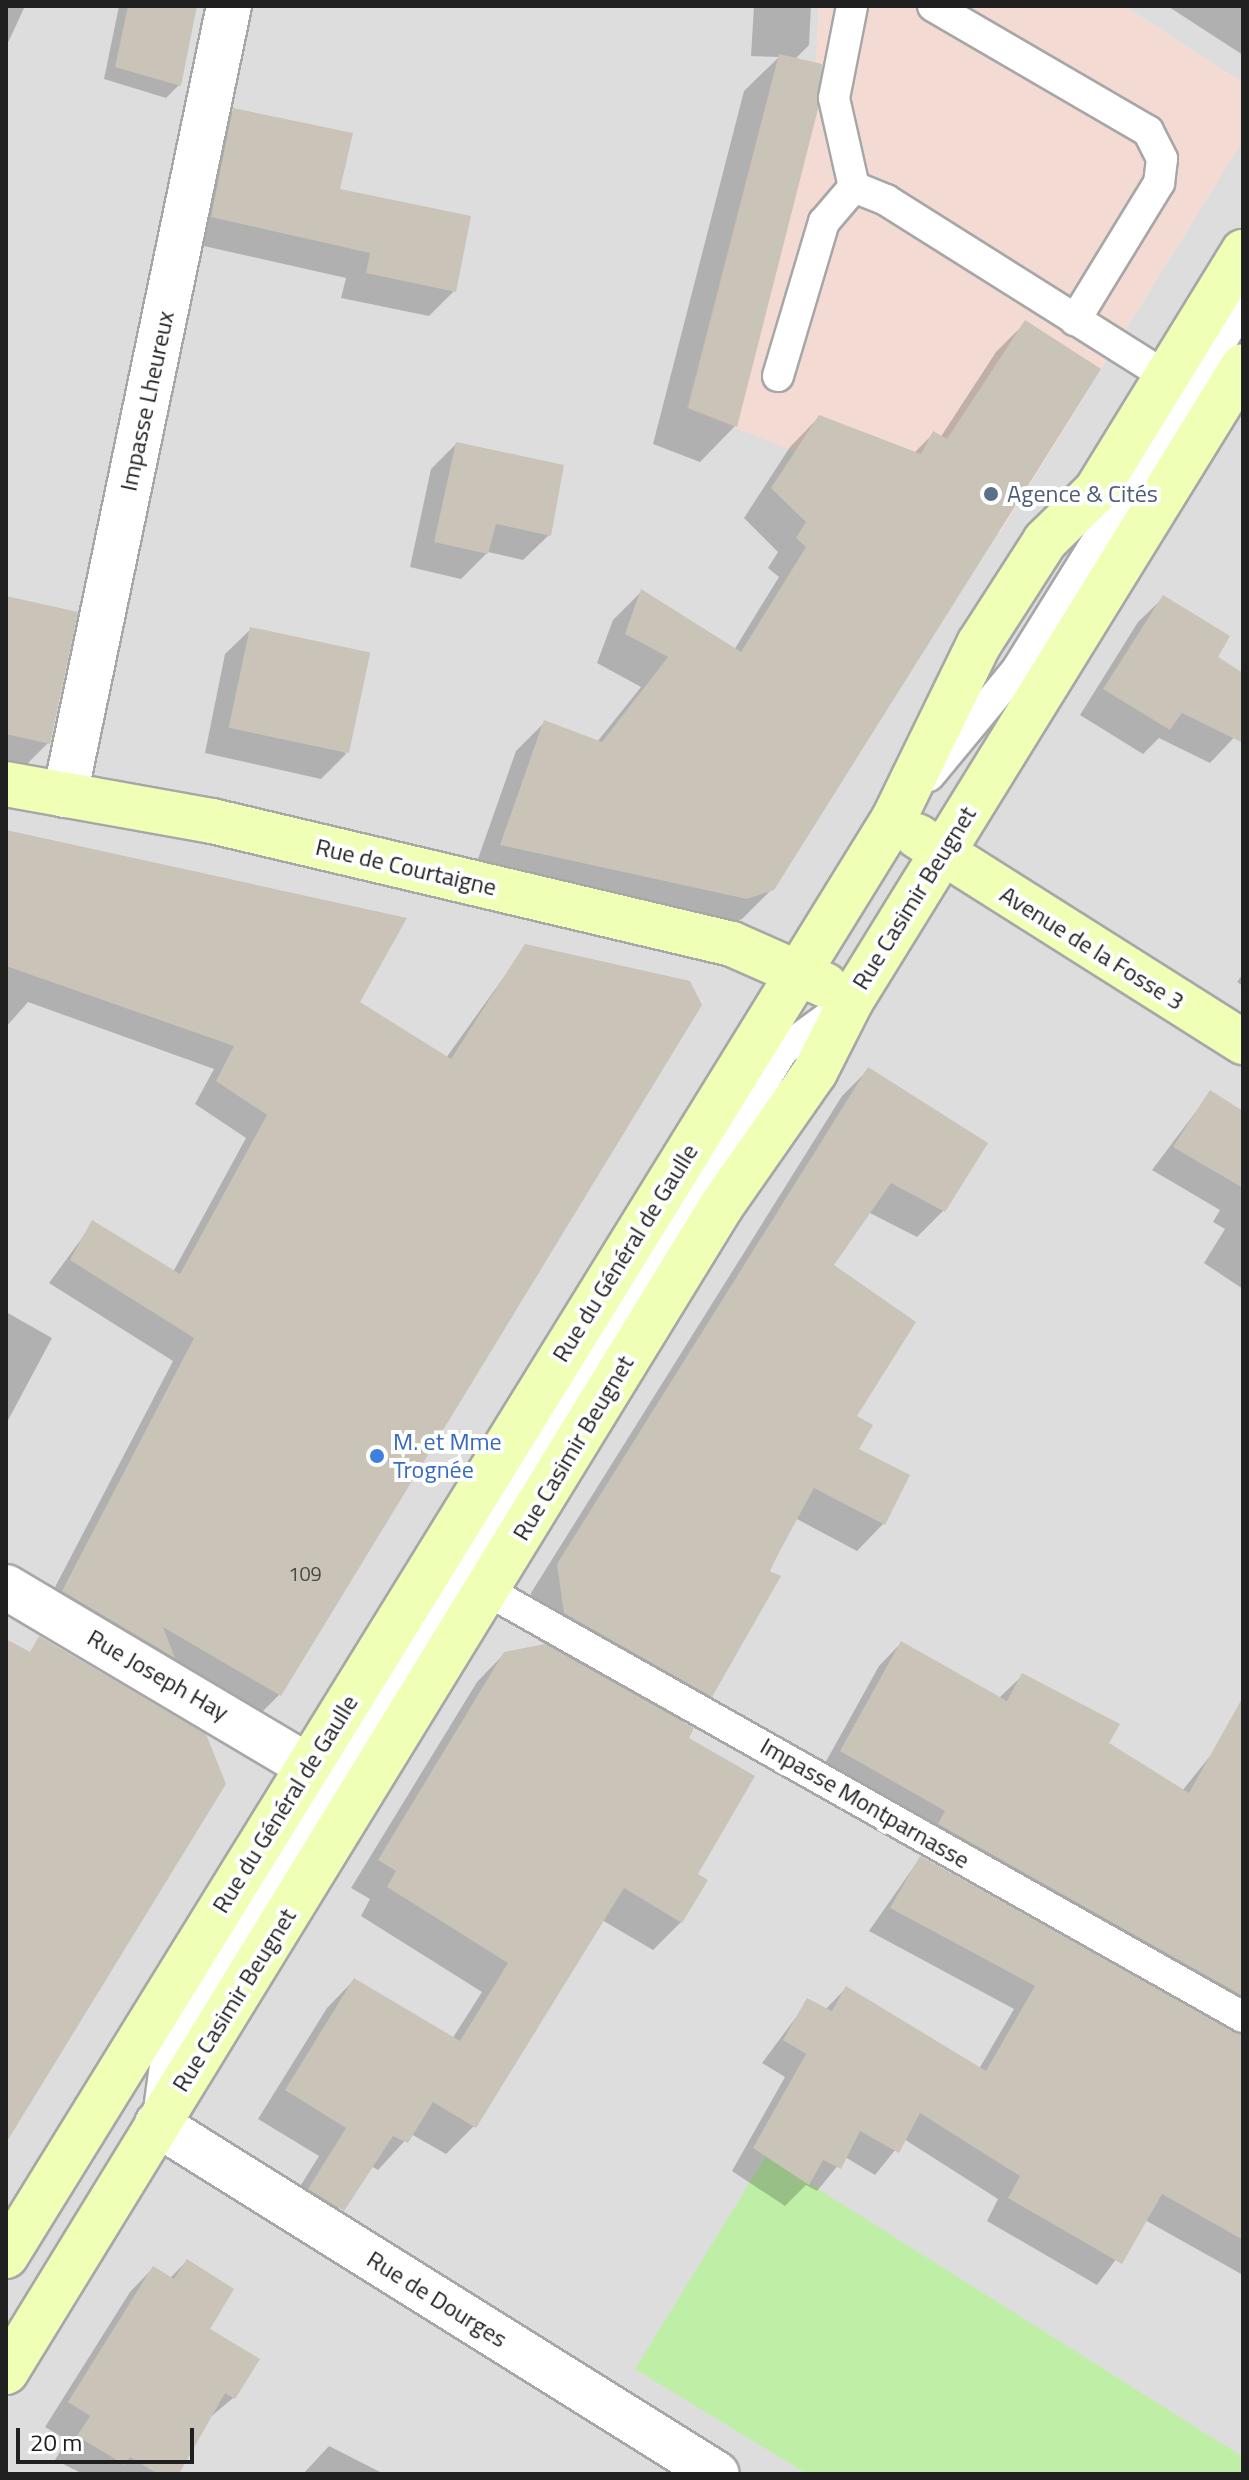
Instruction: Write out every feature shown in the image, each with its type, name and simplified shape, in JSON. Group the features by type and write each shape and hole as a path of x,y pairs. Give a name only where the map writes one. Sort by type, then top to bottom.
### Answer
{"main road":[{"name":"Rue du Général de Gaulle","path":"6,2256 894,818 979,644 1045,541 1096,491 1243,252"},
{"name":"Rue Casimir Beugnet","path":"6,2372 720,1208 808,1083 851,1001 1243,366"},
{"name":"Rue de Courtaigne","path":"6,784 212,821 686,933 800,970 851,1001"},
{"name":"Avenue de la Fosse 3","path":"894,818 942,853 1243,1042"}],"street":[{"name":"Impasse Lheureux","path":"65,795 229,6"},
{"name":"Rue Joseph Hay","path":"6,1587 308,1766"},
{"name":"Rue de Dourges","path":"157,2124 717,2474"}],"lane":[{"path":"852,6 834,98 854,187 1166,376"},
{"path":"933,6 1148,131 1162,159 1159,183 1075,320"},
{"path":"778,376 824,222 854,187"},
{"path":"894,818 1016,671 1243,306"},
{"path":"157,2124 167,2051 783,1050 851,1001"},
{"name":"Impasse Montparnasse","path":"486,1590 1243,2017"}],"shaded area":[{"path":"6,6 819,6 816,62 774,73 687,408 1000,532 1243,140 1243,2474 6,2474"},
{"path":"819,6 1124,6 1243,83 1243,140 1000,532 687,409 774,73 816,62"},
{"path":"1124,6 1243,6 1243,83"}],"green space":[{"path":"766,2156 1243,2457 1243,2474 807,2474 635,2369"}],"building":[{"path":"128,6 197,6 181,86 115,67"},
{"path":"779,54 822,64 818,109 737,427 688,408"},
{"path":"233,108 353,133 340,189 471,216 456,292 366,273 370,253 211,217"},
{"path":"1025,320 1101,369 774,890 747,899 500,845 544,720 602,742 668,657 625,634 641,589 741,652 806,547 796,538 806,522 771,488 819,415 921,454 933,431 947,439"},
{"path":"456,442 564,465 551,536 496,524 488,554 434,542"},
{"path":"1163,595 1230,636 1218,657 1243,673 1243,743 1182,713 1170,730 1103,689"},
{"path":"6,596 78,612 50,744 6,734"},
{"path":"250,627 370,653 349,753 229,728"},
{"path":"6,830 407,918 360,1002 451,1059 525,944 690,981 702,1005 281,1696 163,1627 175,1658 62,1591 194,1338 70,1260 92,1220 180,1274 267,1115 216,1081 234,1046 6,966"},
{"path":"868,1067 988,1143 945,1212 891,1183 834,1265 916,1322 857,1416 873,1425 859,1449 910,1475 885,1525 814,1488 769,1571 781,1576 712,1697 564,1613 557,1564"},
{"path":"1210,1090 1243,1111 1243,1188 1173,1147"},
{"path":"39,1636 206,1734 226,1784 6,2143 6,1639 30,1652"},
{"path":"901,1641 1007,1701 1022,1673 1120,1724 1109,1743 1189,1793 1243,1697 1243,1996 938,1824 945,1811 840,1751"},
{"path":"545,1644 694,1728 689,1738 755,1776 698,1874 708,1880 682,1923 624,1888 476,2128 433,2102 408,2143 393,2136 344,2211 308,2189 346,2128 285,2090 354,1978 460,2041 508,1963 387,1887 396,1871 378,1860 504,1652"},
{"path":"920,1856 1243,2035 1243,2240 1162,2194 1122,2264 1008,2198 1020,2176 920,2113 899,2153 860,2131 841,2169 823,2160 809,2185 753,2148 806,2054 783,2040 807,1998 832,2011 846,1986 986,2071 1035,1986 890,1908"},
{"path":"187,2259 234,2289 210,2329 260,2359 235,2399 225,2393 179,2474 158,2474 130,2457 125,2465 77,2436 90,2416 68,2402 153,2266 174,2279"}],"place":[{"name":"Agence & Cités","path":"991,494"},
{"name":"M. et Mme Trognée","path":"377,1456"}]}
